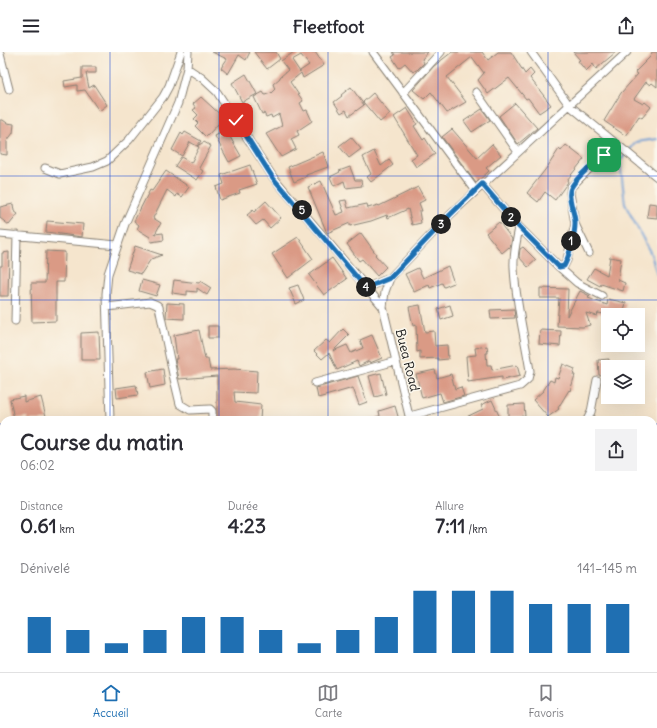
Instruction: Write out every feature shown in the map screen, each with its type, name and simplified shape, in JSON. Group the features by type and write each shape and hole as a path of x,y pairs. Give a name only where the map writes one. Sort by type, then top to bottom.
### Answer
{"street":[{"path":"45,168 60,174 93,167 107,161 129,140 163,97 169,86 180,52"},
{"path":"110,416 106,294 108,274 125,224 178,102 187,68 188,52"},
{"path":"373,52 476,191"},
{"path":"403,93 441,52"},
{"path":"530,52 569,105 657,176"},
{"path":"366,288 390,278 482,184 627,52"},
{"path":"0,54 9,89"},
{"path":"187,68 202,78 217,92 273,178 383,306"},
{"path":"476,92 518,152"},
{"path":"588,253 575,224 570,193 571,187 594,164 619,146"},
{"path":"482,184 519,227 559,267 577,283 602,296"},
{"path":"559,267 564,266 567,260 575,224"},
{"path":"417,416 520,386 528,379 530,371 516,288 514,267 514,254 519,227"},
{"path":"0,234 117,245"},
{"path":"15,321 17,235"},
{"path":"383,306 390,278"},
{"path":"107,308 150,302 158,305 180,404 190,410 210,409 212,411 212,416"},
{"name":"Buea Road","path":"383,306 410,416"},
{"path":"315,384 396,361"},
{"path":"588,416 597,380"}],"building":[{"path":"212,52 250,52 246,60 239,55 228,74 221,68 227,59"},
{"path":"254,52 276,52 280,59 267,69"},
{"path":"294,52 315,52 324,65 303,78 301,73 290,82 303,101 300,103 304,111 307,110 312,121 297,131 299,135 291,139 296,149 281,157 266,134 282,126 279,114 272,118 271,115 266,117 264,113 262,114 254,97 263,92 265,95 271,93 275,89 273,84 288,70 281,61","holes":["301,55 309,65 300,72 292,60"]},
{"path":"393,52 428,52 422,59 424,63 413,72 405,63 399,68 392,57 395,55"},
{"path":"452,52 482,52 488,60 498,52 511,52 525,74 530,69 534,74 530,78 551,105 539,113 528,98 526,99 509,78 488,94 478,80 484,73 472,57 447,77 466,102 447,113 431,92 424,99 413,90 434,66"},
{"path":"573,52 616,52 596,69 593,64 586,71 578,61 580,60"},
{"path":"652,52 657,52 657,87 652,83 650,85 646,82 634,99 643,104 645,102 651,107 642,118 639,116 626,136 604,121 621,93 638,74 635,72 650,57"},
{"path":"82,67 96,67 96,73 86,73 89,88 94,85 107,105 99,111 85,90 77,91 77,85 65,87 64,81 82,78"},
{"path":"246,74 257,94 242,102 232,83"},
{"path":"351,87 364,105 349,116 346,110 341,113 334,102"},
{"path":"373,93 390,114 380,122 363,102"},
{"path":"201,97 224,118 206,137 195,126 198,123 194,119 198,115 193,110 196,108 193,104"},
{"path":"515,103 537,128 518,144 499,116"},
{"path":"407,108 417,124 414,126 423,140 425,138 435,154 416,167 411,159 417,155 394,117"},
{"path":"482,109 490,120 472,132 464,121"},
{"path":"0,120 14,124 13,133 7,141 7,155 0,154"},
{"path":"452,129 477,158 492,144 501,155 486,168 489,171 476,183 442,137"},
{"path":"226,130 241,156 229,162 215,136"},
{"path":"185,132 201,141 197,146 190,142 182,156 172,150 181,133 183,135"},
{"path":"351,137 361,149 349,158 339,146"},
{"path":"204,142 211,146 199,168 203,171 197,180 175,166 181,157 191,163 199,147 197,146"},
{"path":"566,145 584,159 567,180 568,182 555,200 545,192 538,202 527,193 559,149 561,151"},
{"path":"374,151 381,166 389,160 393,165 371,182 367,177 371,174 363,157"},
{"path":"323,152 328,167 306,175 306,177 294,182 288,167"},
{"path":"250,165 257,184 239,190 240,193 220,200 216,187 224,184 221,175"},
{"path":"350,167 355,180 361,180 362,186 346,188 344,181 334,186 330,177 340,172 339,171"},
{"path":"166,171 189,187 182,197 177,194 176,197 167,190 153,218 161,223 155,234 163,233 164,240 151,242 150,237 137,229 139,225 134,221 150,190 152,191"},
{"path":"321,181 336,215 344,212 340,201 346,200 348,208 367,204 368,208 379,206 418,187 425,200 419,203 422,211 419,211 421,223 412,225 408,209 388,218 387,215 350,226 350,223 327,233 308,187"},
{"path":"266,201 281,218 270,228 263,220 256,225 247,215 253,210 254,212"},
{"path":"649,203 657,204 657,218 647,217"},
{"path":"13,204 14,211 18,214 9,225 0,218 0,207"},
{"path":"47,221 83,224 82,237 46,232"},
{"path":"499,222 512,239 510,248 509,247 502,253 486,233"},
{"path":"361,233 376,254 375,255 386,267 377,276 362,259 359,261 347,244"},
{"path":"298,237 313,259 288,278 272,254"},
{"path":"135,246 162,255 151,259 141,274 127,270"},
{"path":"523,247 536,260 528,267 519,257 520,249"},
{"path":"46,251 65,252 64,282 56,282 56,321 32,322 31,283 45,283"},
{"path":"9,252 8,296 0,296 0,266 2,266 2,253"},
{"path":"610,257 621,259 618,280 625,283 623,291 601,284 600,286 587,279 594,268 607,275"},
{"path":"332,258 347,279 324,295 309,275"},
{"path":"448,266 454,283 444,287 442,283 430,288 429,285 414,292 405,274 418,268 423,278"},
{"path":"142,280 160,285 156,296 139,291"},
{"path":"174,280 199,283 200,281 211,288 207,295 197,288 197,292 187,291 187,295 172,293"},
{"path":"298,285 304,300 296,304 289,288"},
{"path":"540,288 568,289 567,316 580,291 590,296 588,298 607,305 608,299 626,303 625,308 601,308 601,313 598,313 597,316 586,313 590,325 583,327 557,326 559,298 540,298"},
{"path":"167,303 184,304 184,319 166,318"},
{"path":"420,305 425,332 434,331 435,346 447,345 448,359 420,359 420,351 417,352 416,325 413,326 409,307"},
{"path":"450,305 453,316 441,320 438,309"},
{"path":"514,309 515,318 491,319 490,310"},
{"path":"208,326 218,326 218,338 208,338"},
{"path":"343,329 349,335 333,351 347,345 351,353 363,348 360,340 372,335 382,358 370,363 369,361 359,366 357,361 337,370 329,353 322,359 314,351 326,340 330,343"},
{"path":"199,330 205,359 208,359 210,370 234,369 257,371 256,393 234,392 235,402 261,405 260,416 217,416 217,376 179,379 175,359 177,359 174,335"},
{"path":"540,330 561,331 560,346 539,344"},
{"path":"99,332 100,360 81,360 81,333"},
{"path":"487,346 487,365 491,365 492,370 517,365 520,376 502,380 502,377 468,382 466,356 476,355 475,348"},
{"path":"609,359 601,360 601,375 599,375 598,360"},
{"path":"563,364 575,369 573,375 575,375 570,391 569,390 558,408 559,409 547,416 533,400 543,391 550,380 554,382 555,377 558,378"},
{"path":"163,369 165,385 150,388 147,372"},
{"path":"435,370 437,378 451,374 455,389 461,387 464,396 443,402 440,393 422,398 416,374"},
{"path":"381,373 386,394 375,397 369,376"},
{"path":"358,376 367,402 359,405 353,388 318,398 316,388"},
{"path":"136,385 138,395 117,398 116,388"},
{"path":"24,396 24,402 41,397 46,416 13,416 10,399"},
{"path":"492,400 499,416 468,416 483,409 481,405"},
{"path":"524,404 525,416 508,416 508,405"},
{"path":"395,406 398,416 380,416 379,411"}],"waterway":[{"path":"629,151 636,142 657,139"},
{"path":"626,154 620,161 625,204 651,254 657,275"}],"route":[{"path":"236,120 273,178 366,288 390,278 482,184 519,227 559,267 564,266 567,260 575,224 570,193 571,187 604,155"}]}
